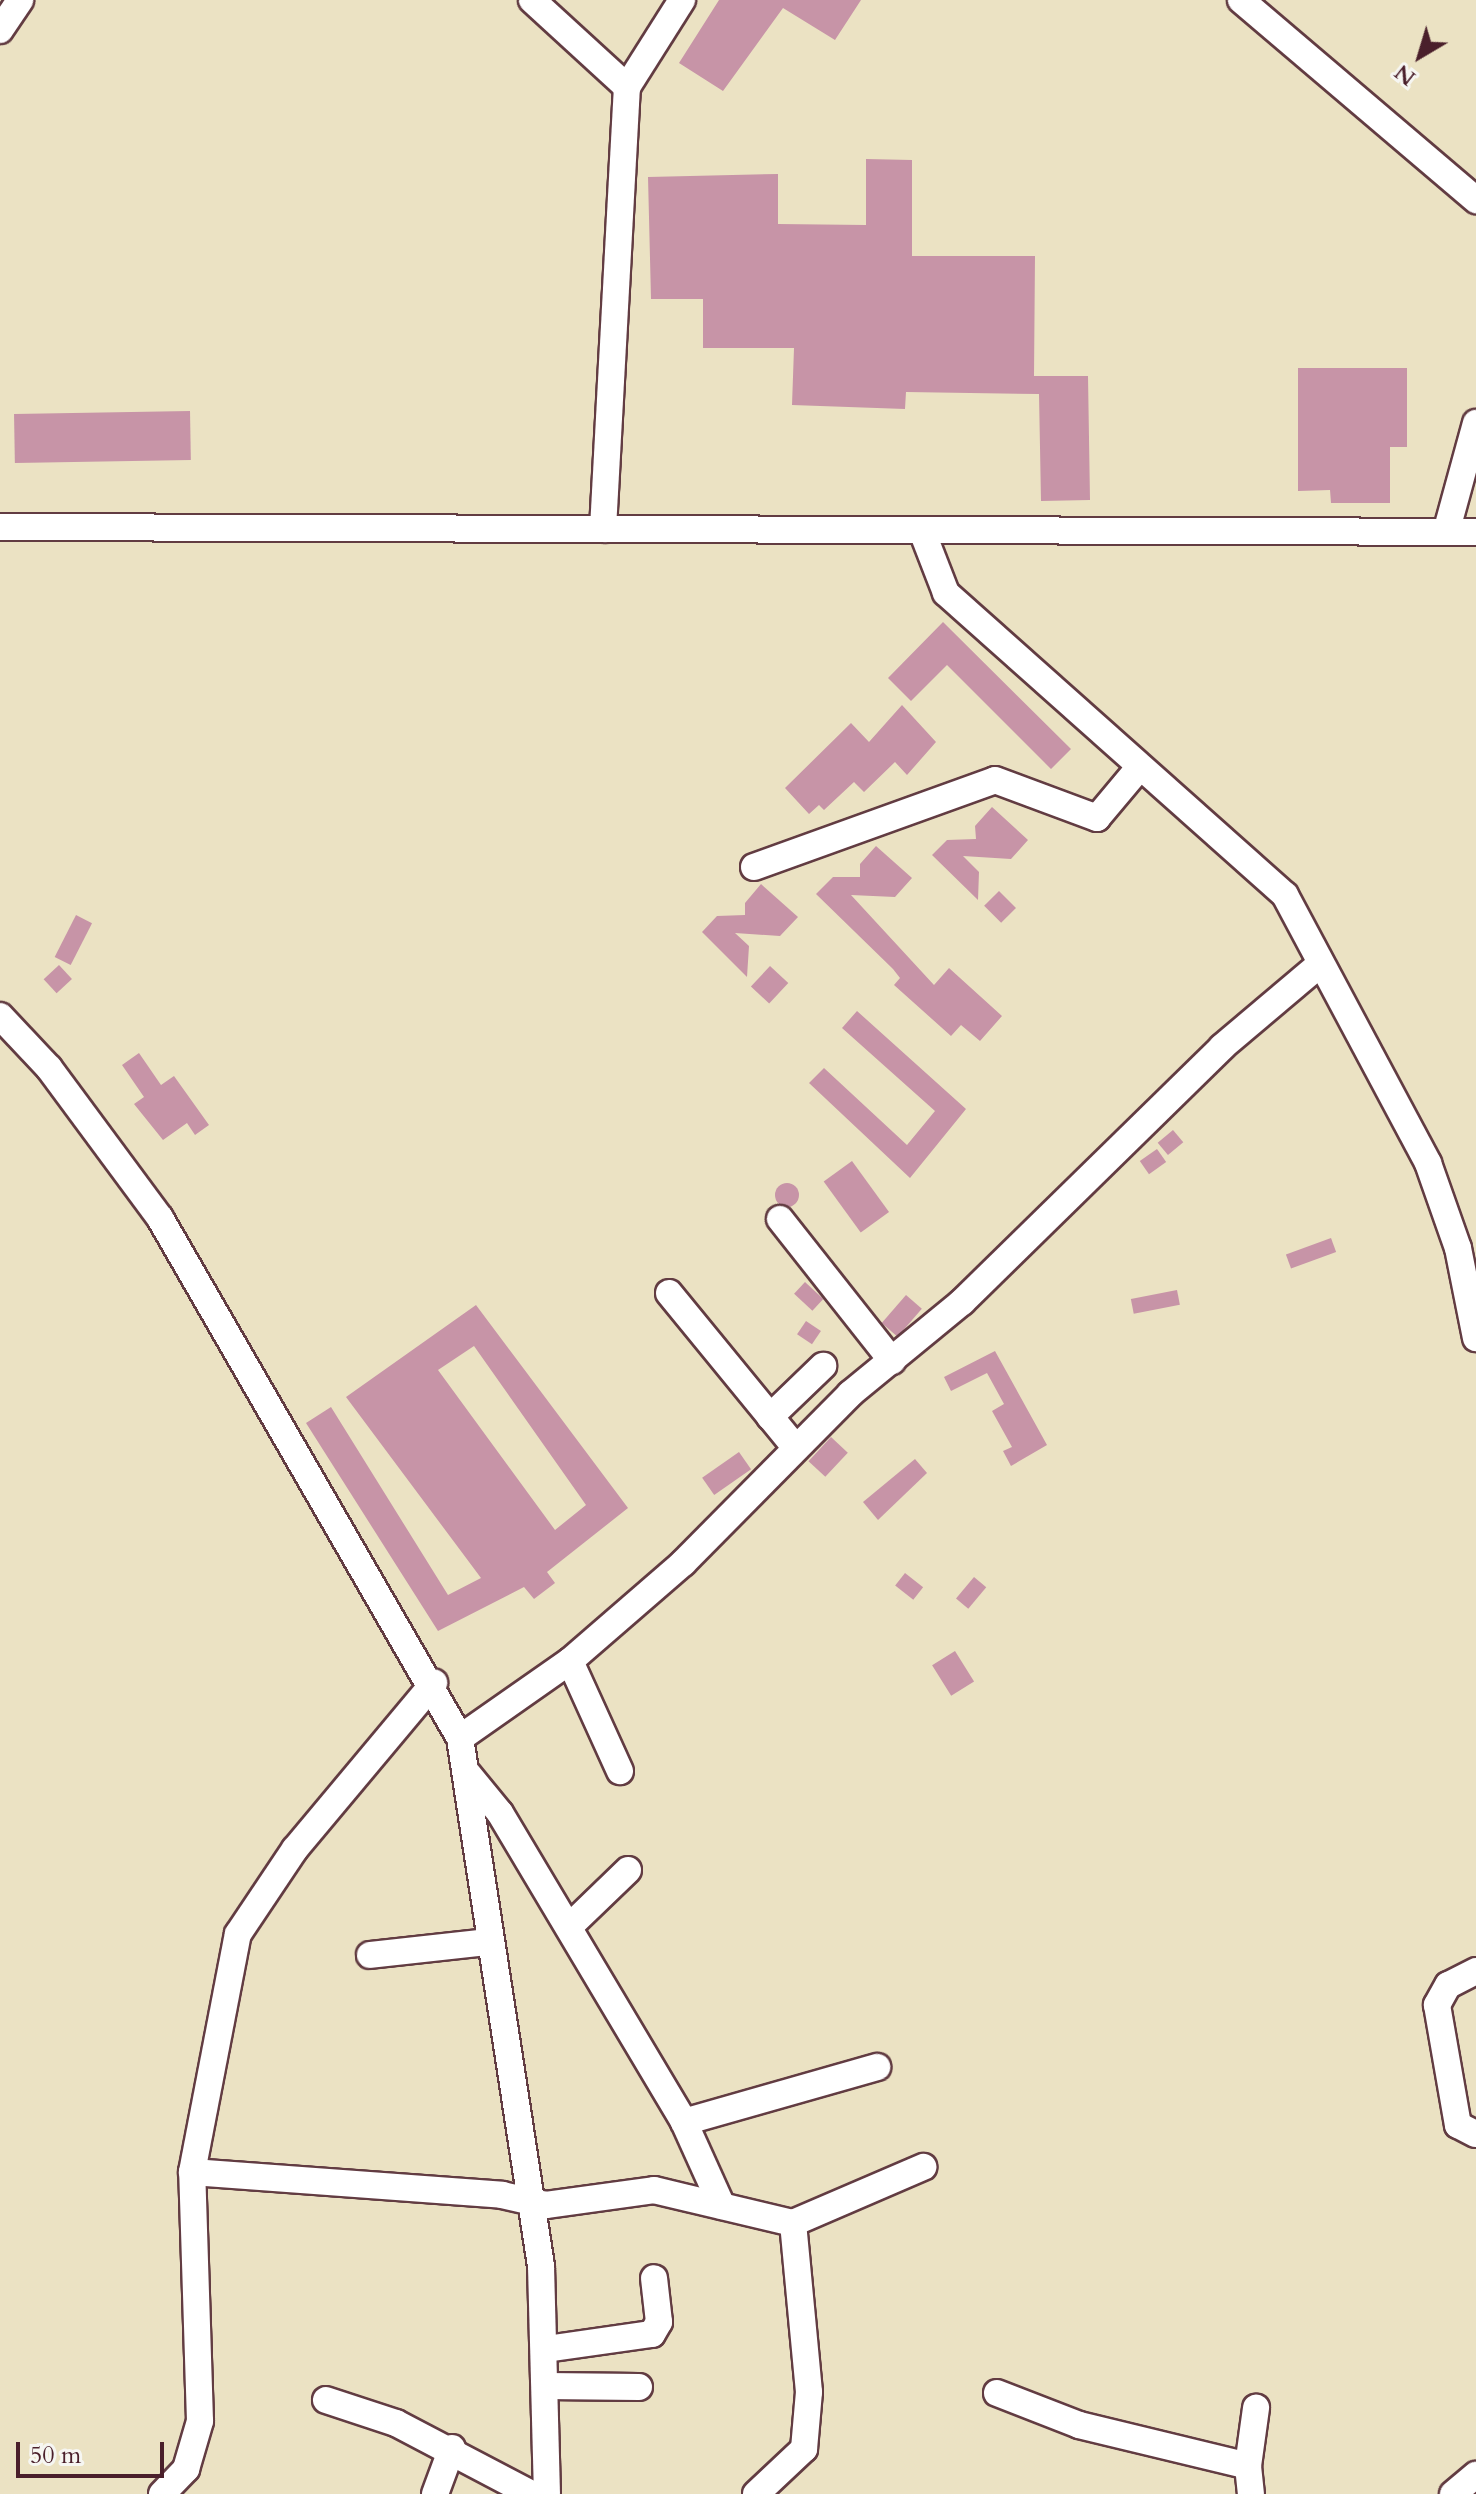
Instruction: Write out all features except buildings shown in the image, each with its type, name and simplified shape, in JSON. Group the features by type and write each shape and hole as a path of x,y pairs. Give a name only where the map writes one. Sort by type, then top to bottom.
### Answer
{"street":[{"path":"0,30 20,0"},
{"path":"532,0 627,87"},
{"path":"603,529 627,87 682,0"},
{"path":"1241,0 1476,200"},
{"path":"1447,529 1476,423"},
{"path":"0,527 922,531 1447,529 1476,532"},
{"path":"922,531 946,593 1139,768 1267,874 1300,918 1319,965 1389,1079 1428,1163 1458,1248 1476,1338"},
{"path":"754,867 995,780 1097,818 1139,768"},
{"path":"460,1738 570,1661 683,1563 796,1448 1319,965"},
{"path":"0,1016 49,1068 160,1218 434,1683 460,1738 468,1774 487,1942 531,2200 546,2349 547,2494"},
{"path":"780,1219 892,1361"},
{"path":"669,1293 796,1448"},
{"path":"770,1417 823,1366"},
{"path":"570,1661 620,1771"},
{"path":"162,2494 186,2469 200,2421 190,2298 192,2172 238,1934 295,1849 434,1683"},
{"path":"468,1774 569,1927 684,2122 722,2206"},
{"path":"569,1927 628,1870"},
{"path":"370,1955 487,1942"},
{"path":"1476,1971 1448,1985 1437,2005 1458,2125 1476,2134"},
{"path":"684,2122 877,2067"},
{"path":"192,2172 560,2205 654,2190 793,2223 923,2167"},
{"path":"756,2494 804,2449 809,2392 793,2223"},
{"path":"546,2349 652,2334 659,2322 654,2278"},
{"path":"546,2386 639,2387"},
{"path":"997,2393 1079,2425 1248,2466"},
{"path":"326,2400 452,2448 531,2494"},
{"path":"1251,2494 1248,2466 1256,2408"},
{"path":"435,2494 452,2448"},
{"path":"1453,2494 1476,2476"}]}
